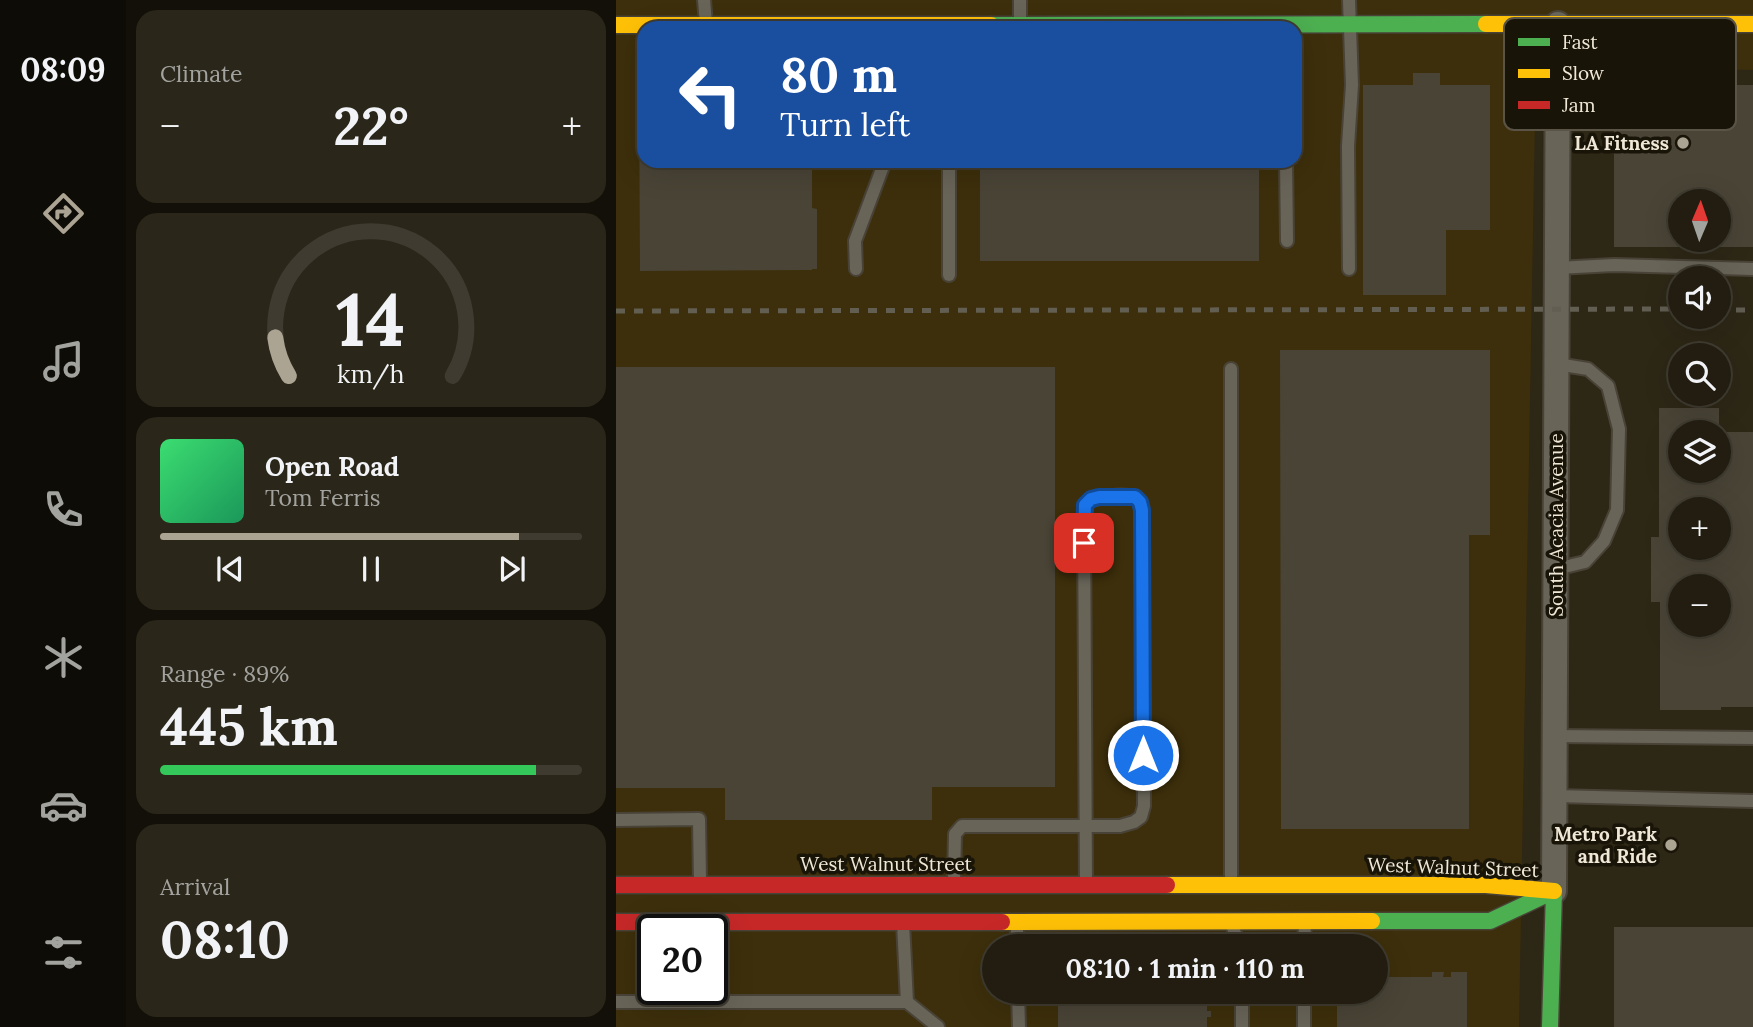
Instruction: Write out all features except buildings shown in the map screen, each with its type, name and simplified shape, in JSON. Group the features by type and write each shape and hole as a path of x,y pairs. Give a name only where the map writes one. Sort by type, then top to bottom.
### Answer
{"street":[{"path":"1302,25 1504,24"},
{"path":"616,25 637,25"},
{"name":"South Acacia Avenue","path":"1550,1027 1555,796 1558,130"},
{"name":"West Walnut Street","path":"616,885 954,885 1017,921 1086,903 1231,921 1490,921 1554,891"},
{"path":"903,922 904,885"},
{"path":"1231,885 1231,921"},
{"name":"West Walnut Street","path":"616,922 903,922 988,903 1086,903 1231,885 1486,885 1554,891"}],"lane":[{"path":"704,0 706,21"},
{"path":"1020,0 1020,21"},
{"path":"1349,0 1352,85 1349,269"},
{"path":"856,268 855,242 882,168"},
{"path":"948,168 949,275"},
{"path":"1286,168 1287,241"},
{"path":"1557,268 1614,265 1753,269"},
{"path":"1556,569 1585,562 1604,541 1617,510 1619,429 1608,386 1588,369 1557,364"},
{"path":"1231,369 1231,885"},
{"path":"954,885 955,834 962,826 1086,826 1120,826 1141,817 1144,806 1142,510 1135,497 1099,497 1091,499 1085,505 1084,530 1086,826 1086,903"},
{"path":"1555,736 1753,738"},
{"path":"1555,796 1753,801"},
{"path":"616,820 699,819 700,885"},
{"path":"1017,921 1017,934"},
{"path":"1231,921 1236,934"},
{"path":"1304,934 1305,921"},
{"path":"903,922 907,1002"},
{"path":"616,1002 907,1002 937,1027"},
{"path":"1018,1004 1019,1027"},
{"path":"1242,1004 1242,1027"},
{"path":"1304,1004 1304,1027"}],"shaded area":[{"path":"616,0 1753,0 1753,70 1736,70 1736,18 1504,18 1504,130 1535,130 1519,1027 616,1027"}],"railway":[{"path":"616,311 1668,309"},
{"path":"1731,310 1753,310"}],"traffic: fast":[{"path":"1302,24 1486,24"},
{"path":"1372,921 1490,921 1554,891"},
{"path":"1550,1027 1554,891"}],"traffic: slow":[{"path":"1486,24 1504,24"},
{"path":"1736,24 1753,24"},
{"path":"616,25 637,25"},
{"path":"1167,885 1486,885 1554,891"},
{"path":"1002,922 1372,921"}],"traffic: jam":[{"path":"616,885 1167,885"},
{"path":"616,922 1002,922"}],"place":[{"name":"LA Fitness","path":"1683,143"},
{"name":"Metro Park and Ride","path":"1671,845"}],"route":[{"path":"1084,543 1085,505 1091,499 1135,497 1140,502 1143,755"}]}
